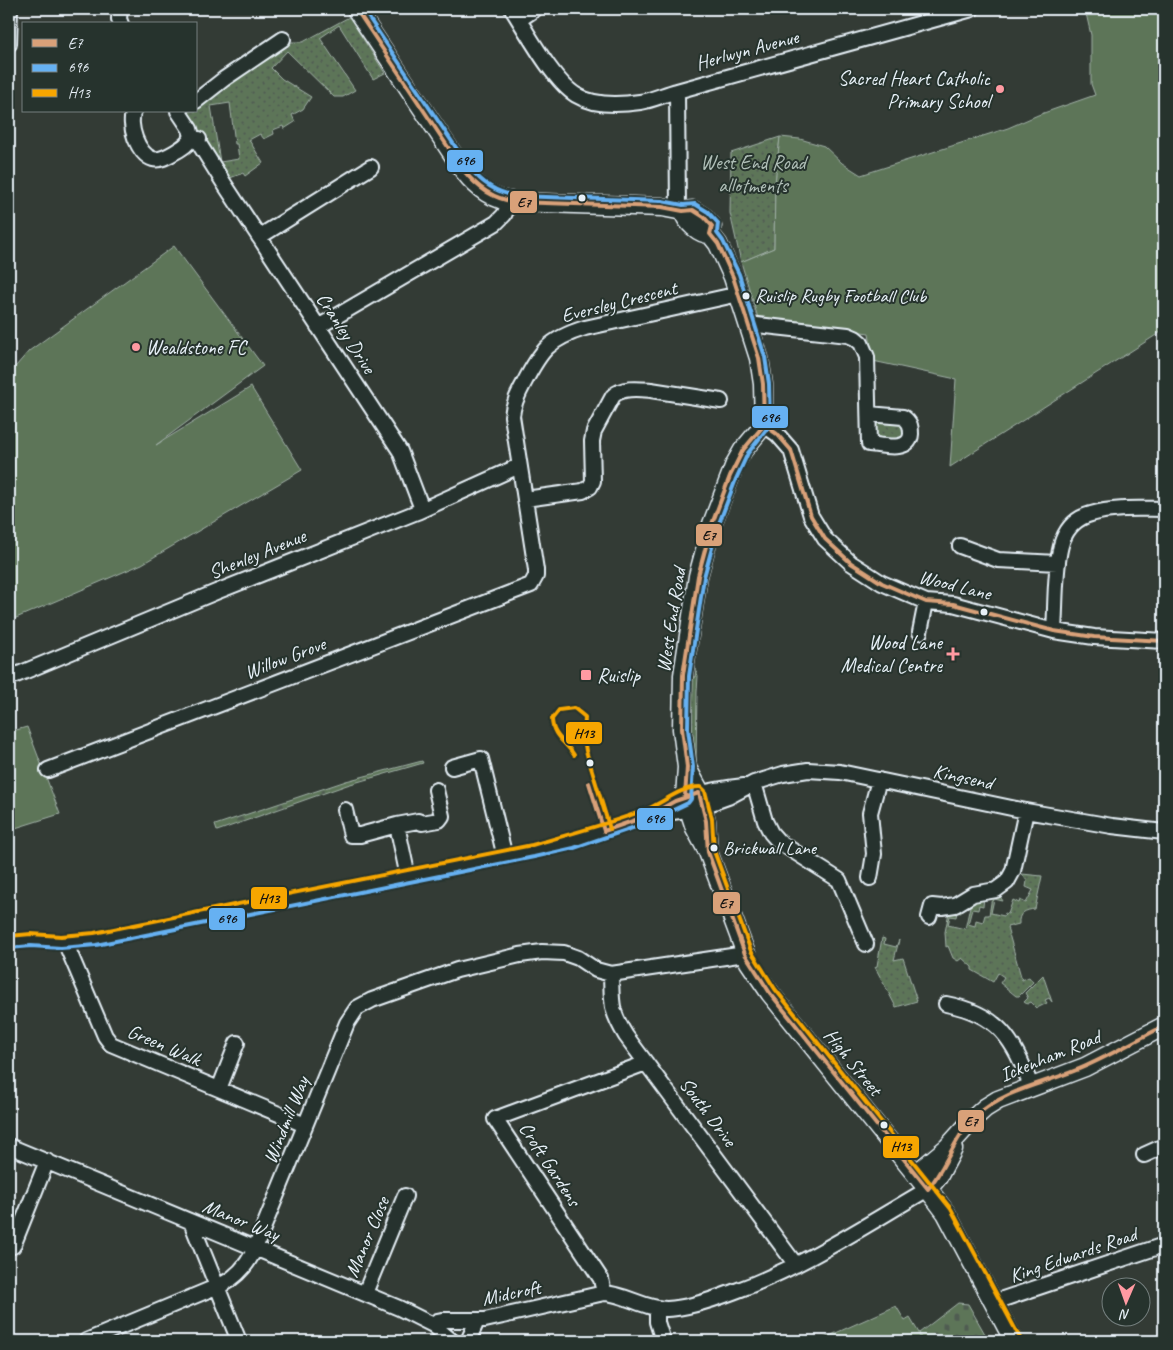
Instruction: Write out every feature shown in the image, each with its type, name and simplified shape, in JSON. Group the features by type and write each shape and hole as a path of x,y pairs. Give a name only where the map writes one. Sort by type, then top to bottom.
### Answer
{"main road":[{"path":"356,9 464,171 485,192 510,202 662,207 680,210 685,218 703,234 710,234 718,244 726,260 739,294 762,372 764,425"},
{"name":"West End Road","path":"693,803 682,729 683,675 695,593 710,532 730,476 744,450 764,425"},
{"name":"High Street","path":"693,803 708,852 746,954 770,993 946,1213 1014,1341"},
{"name":"Ickenham Road","path":"916,1174 933,1161 985,1108 998,1100 1031,1086 1086,1067 1164,1026"},
{"name":"Ickenham Road","path":"928,1189 938,1178 959,1135"}],"street":[{"path":"9,44 10,9"},
{"path":"120,9 121,22"},
{"path":"535,9 516,14 560,81 577,96 599,104 626,104 642,102 677,91"},
{"name":"Herlwyn Avenue","path":"680,210 677,91 972,9"},
{"path":"198,99 224,78 283,39"},
{"path":"134,112 131,122 132,130 144,154 151,158 159,160 194,141"},
{"name":"Cranley Drive","path":"180,112 190,129 194,141 198,142 400,451 422,510"},
{"path":"259,237 371,167"},
{"path":"318,327 496,223 504,215 510,202"},
{"name":"Eversley Crescent","path":"534,581 536,570 512,425 512,408 537,358 546,348 570,332 739,294"},
{"path":"748,324 848,335 855,338 865,350 867,357 869,414"},
{"path":"525,499 583,491 590,487 593,481 592,441 594,431 617,392 640,390 721,400"},
{"name":"Wood Lane","path":"764,425 777,434 791,450 811,516 825,539 868,575 890,587 926,602 953,604 1054,631 1094,637 1164,641"},
{"name":"Shenley Avenue","path":"9,678 216,592 422,510 519,466"},
{"path":"1054,631 1059,547 1072,525 1090,514 1164,508"},
{"path":"960,546 998,560 1057,563"},
{"name":"Willow Grove","path":"48,770 527,587 534,581"},
{"path":"920,632 926,602"},
{"path":"452,767 481,759 505,857"},
{"name":"Kingsend","path":"9,942 31,940 68,942 94,939 505,857 572,842 650,815 670,804 724,799 754,783 783,774 808,770 824,770 879,780 1026,811 1112,826 1164,832"},
{"path":"870,878 874,854 870,814 879,780"},
{"path":"754,783 765,821 771,833 780,842 839,880 866,944"},
{"path":"345,810 351,835 360,835 418,821 422,823 439,820 442,816 436,790"},
{"path":"929,917 932,906 955,905 973,894 996,890 1007,882 1013,871 1026,811"},
{"path":"397,825 408,877"},
{"name":"Green Walk","path":"68,942 68,949 108,1042 305,1125"},
{"name":"Windmill Way","path":"86,1341 218,1287 229,1281 251,1258 347,1023 356,1008 372,1000 440,976 520,955 542,952 564,953 578,958 596,970 612,974"},
{"path":"612,974 746,954"},
{"name":"South Drive","path":"612,974 614,1014 626,1036 796,1265"},
{"path":"946,1004 964,1008 978,1014 1000,1030 1016,1049 1031,1086"},
{"path":"219,1089 237,1044"},
{"name":"Croft Gardens","path":"604,1293 601,1279 495,1119 646,1063"},
{"name":"Manor Way","path":"9,1146 365,1293 417,1316 433,1325 452,1341"},
{"path":"1144,1155 1164,1146"},
{"path":"13,1246 47,1161"},
{"name":"Midcroft","path":"433,1325 437,1320 477,1321 604,1293 657,1308 682,1307 719,1298 796,1265 928,1189"},
{"name":"Manor Close","path":"365,1293 405,1196"},
{"path":"191,1222 239,1341"},
{"name":"King Edwards Road","path":"994,1302 1164,1245"},
{"path":"657,1308 658,1322 663,1341"},
{"path":"468,1341 477,1321"}],"green space":[{"path":"1085,9 1164,9 1164,330 950,467 956,379 873,361 869,333 758,318 741,262 774,248 775,184 780,137 800,139 824,146 842,163 861,175 1008,128 1038,115 1095,95 1091,84 1091,35"},
{"path":"349,17 385,73 373,79 339,25 320,38 355,90 343,97 334,97 287,51 271,68 282,79 311,97 303,109 292,115 295,122 284,129 283,126 273,130 274,134 264,139 260,134 249,140 263,163 245,176 243,173 230,178 231,182 225,185 186,114 189,112 198,112 198,105 275,49 292,42 303,42","holes":["230,103 235,144 237,144 239,159 220,162 211,106"]},
{"name":"West End Road allotments","path":"780,137 775,184 774,248 741,262 730,213 731,153"},
{"path":"174,246 263,366 156,445 251,387 302,470 142,564 9,621 9,374 29,351"},
{"path":"869,414 899,415 910,439 869,444"},
{"path":"696,669 698,676 696,764 691,737 691,677 695,677"},
{"path":"27,727 60,814 9,830 9,732"},
{"path":"422,761 423,763 347,785 217,831 215,825 346,781"},
{"path":"1022,874 1042,876 1035,909 1023,913 1019,924 1007,927 1022,980 1029,977 1033,982 1019,996 1016,996 1000,983 1004,977 998,973 993,982 972,970 972,967 962,958 958,961 953,958 948,946 946,947 945,932 949,912 962,907 961,913 957,912 956,917 950,916 948,925 965,929 971,902 984,898 983,906 979,905 978,910 972,909 968,924 975,926 976,920 983,922 985,915 989,915 992,897 999,895 1003,901 994,899 991,913 1004,916 1005,913 1008,914 1013,900 1019,903 1020,900 1026,903 1033,890 1026,887 1027,881"},
{"path":"882,938 885,939 884,944 896,947 899,940 894,960 903,958 917,1001 896,1007 875,967 877,966"},
{"path":"1043,975 1052,1002 1049,998 1045,1000 1047,1003 1037,1008 1031,1002 1027,1004 1024,1002 1028,998 1025,993"},
{"path":"958,1303 968,1304 989,1341 921,1341 919,1333"},
{"path":"896,1306 905,1321 910,1318 919,1333 921,1341 818,1341"}],"transit line":[{"name":"E7","path":"356,9 464,171 487,192 508,201 516,202 662,207 683,211 693,210 704,217 712,226 710,234 718,244 733,277 759,358 763,384 764,425 743,450 730,476 712,524 698,576 683,675 682,729 687,767 685,797"},
{"name":"696","path":"10,948 31,946 61,948 96,945 534,857 574,848 644,824 688,803 691,799 693,767 688,729 689,676 704,577 718,526 736,479 748,453 770,425 769,384 765,357 739,274 723,241 717,233 718,223 708,212 695,204 683,205 662,201 517,196 496,190 479,178 469,167 363,9"},
{"name":"E7","path":"764,425 777,434 791,450 811,516 825,539 851,563 882,583 926,602 953,604 1054,631 1094,637 1164,641"},
{"name":"H13","path":"574,755 554,730 552,719 559,710 574,708 585,717 584,738 586,751 610,829"},
{"name":"E7","path":"589,783 604,831"},
{"name":"H13","path":"9,936 31,934 61,936 94,933 532,845 631,815 652,807 686,789 701,787 705,791 712,819 714,851 751,951 775,989 951,1209 1020,1338"},
{"name":"E7","path":"604,831 650,815 675,801 699,793 706,821 708,852 745,954 770,993 928,1189 968,1124 988,1107 1014,1092 1072,1072 1106,1057 1164,1026"}],"place":[{"name":"Sacred Heart Catholic Primary School","path":"1000,89"},
{"name":"Ruislip Rugby Football Club","path":"746,296"},
{"name":"Wealdstone FC","path":"136,347"},
{"name":"Wood Lane Medical Centre","path":"953,654"},
{"name":"Ruislip","path":"586,675"},
{"name":"Brickwall Lane","path":"714,848"}]}
